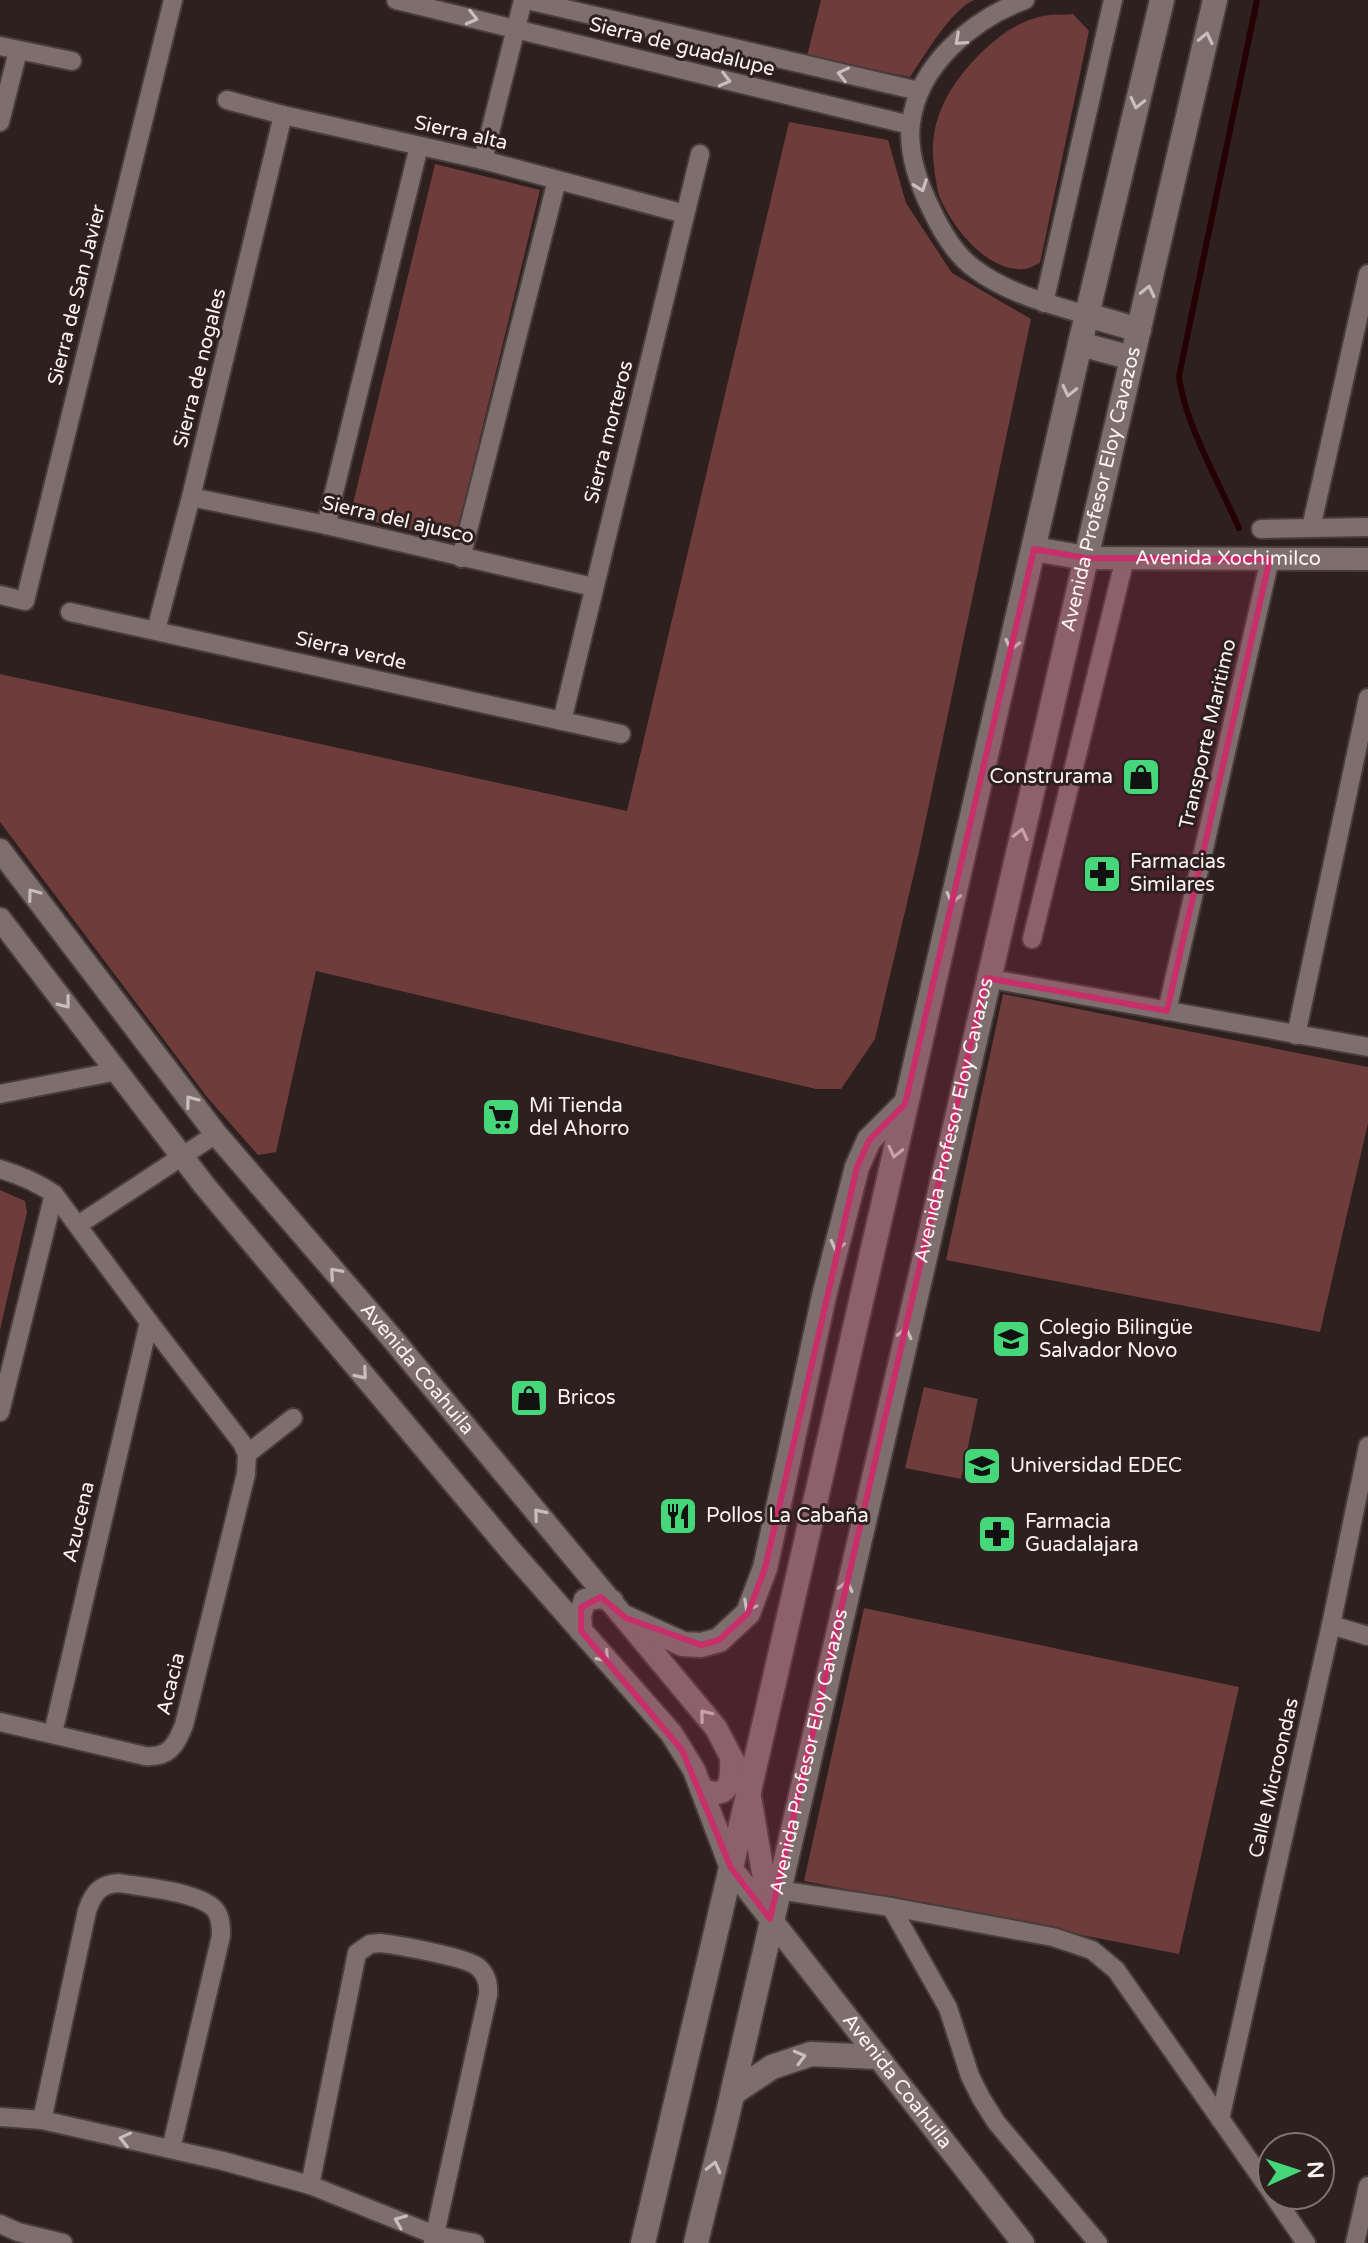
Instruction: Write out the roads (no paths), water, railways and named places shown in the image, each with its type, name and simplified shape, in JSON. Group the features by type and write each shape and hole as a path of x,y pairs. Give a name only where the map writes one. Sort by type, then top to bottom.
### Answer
{"main road":[{"path":"643,2243 1162,0"},
{"name":"Avenida Profesor Eloy Cavazos","path":"696,2243 733,2093 770,1919 986,978 1215,0"},
{"path":"1087,315 1139,330"},
{"path":"1080,344 1132,358"},
{"path":"1034,549 1086,558"},
{"path":"619,1610 683,1644 701,1645 719,1640 748,1613 765,1568 824,1296 857,1167 869,1140 905,1104"},
{"path":"780,1502 792,1604"},
{"path":"733,2093 772,2067 811,2054 877,2057"},
{"path":"687,2243 704,2208"}],"street":[{"name":"Sierra de San Javier","path":"0,595 25,601 173,0"},
{"name":"Sierra de guadalupe","path":"396,0 910,125"},
{"name":"Sierra de guadalupe","path":"525,0 919,91"},
{"path":"483,160 525,0"},
{"path":"1025,0 1003,8 977,25 953,45 934,67 919,91 910,125 911,150 917,177 939,227 974,269 1001,285 1044,303 1087,315"},
{"path":"1044,303 1113,0"},
{"path":"0,122 9,48 72,61"},
{"name":"Sierra alta","path":"227,100 483,160 685,214"},
{"name":"Sierra de nogales","path":"156,630 283,115"},
{"path":"326,525 419,146"},
{"name":"Sierra morteros","path":"562,721 700,154"},
{"path":"461,558 557,180"},
{"path":"1311,528 1368,274"},
{"name":"Sierra del ajusco","path":"191,497 593,587"},
{"path":"1261,529 1368,527"},
{"name":"Avenida Xochimilco","path":"1086,558 1368,559"},
{"path":"1032,939 1125,558"},
{"name":"Transporte Maritimo","path":"1167,1011 1270,559"},
{"name":"Sierra verde","path":"70,612 621,734"},
{"path":"1296,1035 1368,698"},
{"name":"Avenida Coahuila","path":"1,854 216,1134 391,1337 716,1728 749,1791 770,1919"},
{"name":"Avenida Coahuila","path":"0,919 182,1157 511,1551 671,1733 694,1770 731,1868 1023,2243"},
{"path":"986,978 1368,1047"},
{"path":"0,1094 118,1071"},
{"path":"78,1225 216,1134"},
{"path":"0,1169 41,1184 54,1194 242,1443 247,1454 293,1418"},
{"path":"0,1412 54,1194"},
{"name":"Azucena","path":"53,1733 149,1322"},
{"name":"Calle Microondas","path":"1220,2119 1368,1446"},
{"name":"Acacia","path":"0,1722 145,1756 168,1753 184,1725 246,1474 247,1454"},
{"path":"581,1631 581,1607 585,1600 601,1597 619,1610"},
{"path":"1331,1625 1368,1636"},
{"path":"702,1789 711,1793 726,1790 730,1782 731,1756"},
{"path":"42,2120 87,1911 98,1889 108,1883 119,1883 189,1896 210,1905 218,1913 221,1936 171,2149"},
{"path":"778,1890 1053,1937 1092,1950 1116,1970 1256,2170"},
{"path":"891,1907 948,2008 970,2076 981,2098 996,2122 1098,2243"},
{"path":"310,2185 357,1953 370,1944 380,1943 470,1962 485,1975 489,1985 488,1995 434,2239"},
{"path":"0,2117 42,2120 310,2185 434,2239 475,2243"},
{"path":"1355,2243 1368,2186"},
{"path":"1284,2211 1306,2243"},
{"path":"0,2224 17,2237 63,2243"}],"waterway":[{"path":"1239,528 1195,433 1179,376 1257,0"}],"place":[{"name":"Construrama","path":"1141,777"},
{"name":"Farmacias Similares","path":"1102,874"},
{"name":"Mi Tienda del Ahorro","path":"501,1117"},
{"name":"Colegio Bilingüe Salvador Novo","path":"1011,1339"},
{"name":"Bricos","path":"529,1398"},
{"name":"Universidad EDEC","path":"982,1466"},
{"name":"Pollos La Cabaña","path":"678,1516"},
{"name":"Farmacia Guadalajara","path":"997,1534"}]}
